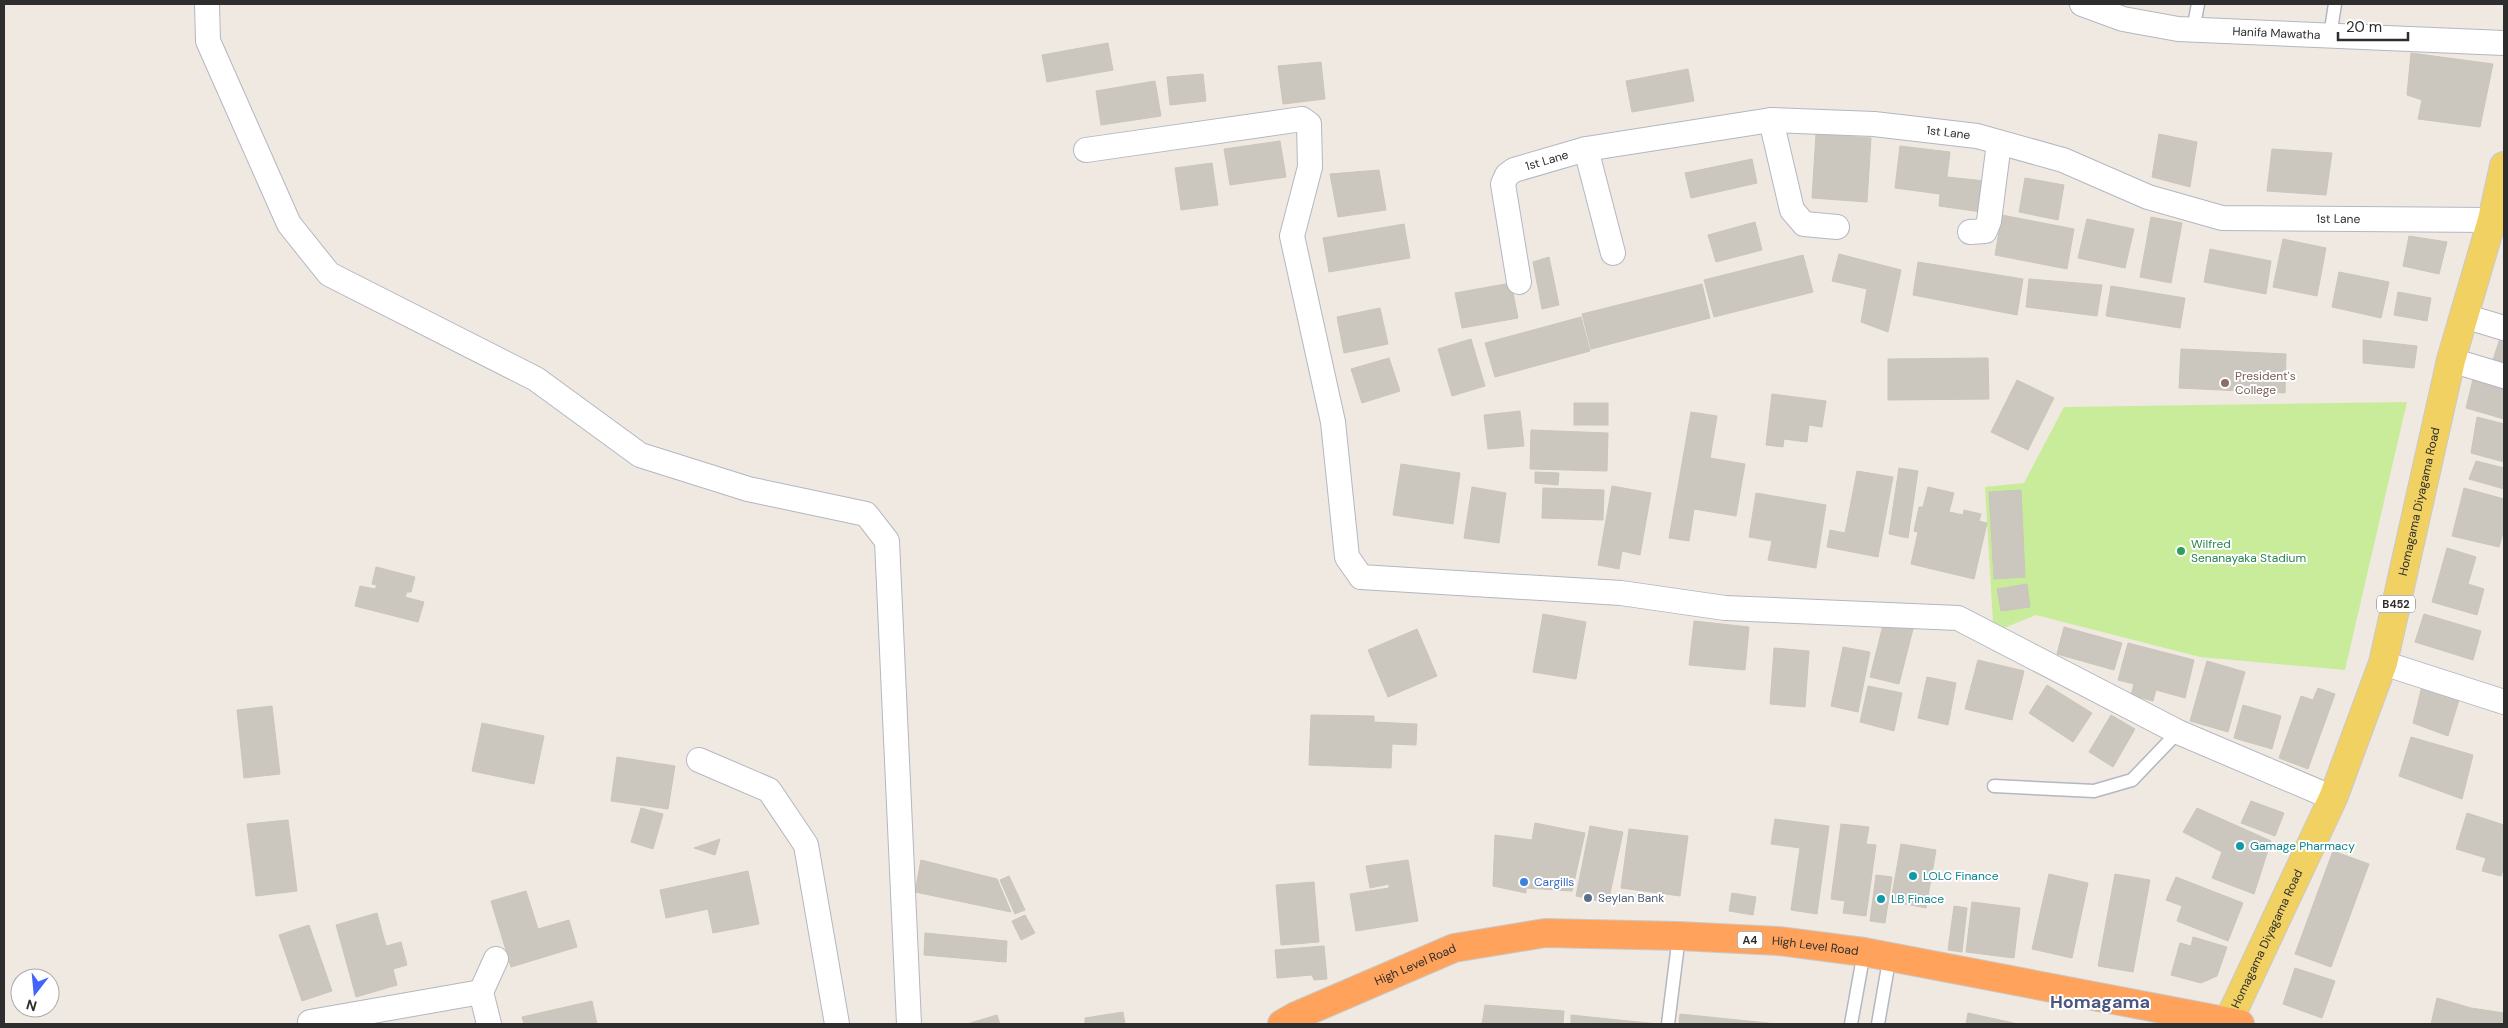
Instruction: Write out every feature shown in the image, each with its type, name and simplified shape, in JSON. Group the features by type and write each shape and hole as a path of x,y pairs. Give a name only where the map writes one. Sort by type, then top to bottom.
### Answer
{"highway":[{"name":"High Level Road","path":"1282,1024 1305,1012 1454,948 1545,933 1679,936 1778,941 1877,954 2232,1023"}],"main road":[{"name":"Homagama Diyagama Road","path":"2232,1023 2333,798 2383,663 2451,360 2492,220 2504,166"}],"street":[{"path":"207,4 208,41 289,224 329,274 536,379 640,455 748,489 866,514 887,541 909,1024"},
{"name":"Hanifa Mawatha","path":"2082,4 2123,19 2193,30 2504,43"},
{"path":"1086,150 1302,119 1309,124 1310,167 1292,236 1334,422 1346,557 1361,576 1621,593 1725,608 1958,618 2178,732 2333,798"},
{"path":"1771,120 1792,210 1804,224 1836,227"},
{"name":"1st Lane","path":"1519,282 1503,184 1507,175 1514,170 1586,149 1771,120 1874,124 1977,136 2064,160 2148,197 2222,218 2492,220"},
{"path":"1970,232 1985,231 1989,221 1999,142"},
{"path":"1586,149 1613,253"},
{"path":"2464,316 2504,328"},
{"path":"2451,360 2504,376"},
{"path":"2383,663 2504,702"},
{"path":"699,760 769,790 806,845 837,1024"},
{"path":"489,1024 481,992 496,959"},
{"path":"310,1022 481,992"}],"lane":[{"path":"2193,30 2198,4"},
{"path":"2330,36 2335,4"},
{"path":"1994,786 2094,791 2132,780 2178,732"},
{"path":"1668,1024 1679,936"},
{"path":"1851,1024 1877,954"},
{"path":"1877,954 1878,1024"}],"green space":[{"name":"Wilfred Senanayaka Stadium","path":"2407,402 2345,670 2200,657 2036,615 2004,628 1993,623 1985,487 2024,483 2064,407"}],"building":[{"path":"1108,43 1113,70 1047,82 1042,55"},
{"path":"2411,53 2493,64 2480,127 2418,119 2422,100 2407,95"},
{"path":"1321,62 1325,99 1283,104 1278,66"},
{"path":"1688,69 1694,101 1632,112 1626,81"},
{"path":"1203,74 1206,101 1170,105 1167,77"},
{"path":"1155,81 1161,116 1101,125 1096,91"},
{"path":"1816,134 1871,138 1867,202 1812,198"},
{"path":"2159,134 2197,142 2190,187 2152,177"},
{"path":"1280,141 1286,177 1230,185 1224,149"},
{"path":"1900,146 1950,152 1947,177 1985,181 1981,212 1939,206 1940,194 1895,188"},
{"path":"2272,149 2332,153 2326,195 2267,191"},
{"path":"1752,159 1757,183 1691,198 1685,173"},
{"path":"1212,163 1218,205 1181,210 1175,168"},
{"path":"1379,170 1386,210 1338,217 1330,174"},
{"path":"2025,178 2064,185 2058,220 2019,212"},
{"path":"2002,215 2074,229 2067,269 1995,255"},
{"path":"2151,217 2182,223 2171,283 2140,277"},
{"path":"2087,219 2134,229 2125,268 2078,258"},
{"path":"1755,222 1762,250 1716,262 1708,235"},
{"path":"1404,224 1410,258 1329,272 1323,238"},
{"path":"2409,236 2447,242 2439,274 2403,266"},
{"path":"2283,239 2326,248 2317,296 2273,287"},
{"path":"2210,249 2271,261 2266,294 2204,282"},
{"path":"1839,254 1901,270 1888,332 1861,322 1867,289 1832,281"},
{"path":"1803,255 1813,292 1714,317 1704,280"},
{"path":"1549,257 1559,305 1542,309 1533,262"},
{"path":"1918,262 2023,279 2017,315 1913,295"},
{"path":"2339,272 2389,282 2381,318 2332,307"},
{"path":"2029,279 2102,285 2097,316 2026,307"},
{"path":"1511,283 1518,318 1462,328 1455,293"},
{"path":"1702,284 1710,318 1591,349 1582,314"},
{"path":"2111,286 2185,298 2180,328 2106,316"},
{"path":"2398,292 2431,298 2427,321 2394,315"},
{"path":"1380,308 1388,344 1344,353 1337,317"},
{"path":"1581,317 1590,351 1495,377 1485,343"},
{"path":"2501,335 2504,336 2504,369 2491,366"},
{"path":"1471,339 1485,386 1452,396 1438,349"},
{"path":"2363,340 2417,346 2414,368 2363,363"},
{"path":"2181,349 2286,354 2285,393 2179,388"},
{"path":"1389,358 1400,391 1362,403 1351,369"},
{"path":"1988,358 1989,399 1888,400 1888,359"},
{"path":"2473,379 2504,387 2504,419 2466,408"},
{"path":"2017,380 2054,398 2028,450 1991,432"},
{"path":"1772,394 1826,401 1822,427 1809,425 1807,442 1784,439 1783,447 1766,445"},
{"path":"1574,403 1608,403 1608,425 1574,425"},
{"path":"1520,411 1524,446 1488,449 1484,415"},
{"path":"1691,412 1717,416 1710,458 1745,464 1736,516 1694,509 1689,541 1669,538"},
{"path":"2477,417 2504,424 2504,462 2471,453"},
{"path":"1531,430 1608,433 1607,471 1530,469"},
{"path":"2476,461 2504,468 2504,489 2469,479"},
{"path":"1401,464 1460,473 1453,524 1393,515"},
{"path":"1899,468 1918,471 1908,538 1889,534"},
{"path":"1857,471 1893,477 1878,557 1827,547 1830,530 1845,533"},
{"path":"1535,472 1559,473 1558,485 1535,483"},
{"path":"1612,486 1651,493 1640,555 1622,551 1619,569 1598,565"},
{"path":"1472,487 1506,493 1499,543 1464,538"},
{"path":"1928,487 1954,493 1949,512 1963,515 1964,510 1981,514 1979,521 1987,523 1974,579 1911,564 1918,532 1914,531 1919,507 1923,507"},
{"path":"1543,488 1604,490 1603,520 1542,518"},
{"path":"2464,488 2504,499 2504,529 2499,547 2452,536"},
{"path":"2021,490 2025,577 1994,579 1989,492"},
{"path":"1756,493 1826,505 1816,568 1768,560 1772,541 1749,537"},
{"path":"2447,548 2476,557 2468,584 2484,589 2477,615 2432,602"},
{"path":"376,567 415,577 411,592 407,592 405,597 424,602 418,622 355,606 360,586 375,589 377,585 372,584"},
{"path":"2027,584 2030,607 2001,611 1997,589"},
{"path":"1543,614 1586,622 1576,679 1533,672"},
{"path":"2424,614 2481,631 2473,660 2415,642"},
{"path":"1694,621 1749,627 1745,670 1689,665"},
{"path":"1884,621 1913,629 1899,684 1870,677"},
{"path":"2064,627 2122,643 2114,670 2057,654"},
{"path":"1417,629 1437,676 1388,697 1368,650"},
{"path":"2128,643 2194,660 2185,698 2156,690 2153,701 2131,695 2134,684 2118,680"},
{"path":"1843,647 1870,652 1858,712 1831,706"},
{"path":"1774,648 1809,651 1805,707 1770,704"},
{"path":"1978,660 2024,671 2012,720 1965,709"},
{"path":"2207,661 2245,672 2228,732 2190,721"},
{"path":"1927,677 1956,683 1948,725 1918,718"},
{"path":"2047,685 2092,713 2073,742 2029,713"},
{"path":"1868,686 1902,693 1894,731 1860,722"},
{"path":"2422,686 2460,697 2448,736 2413,723"},
{"path":"2318,688 2335,694 2308,769 2279,758 2301,696 2313,700"},
{"path":"2243,705 2281,716 2272,749 2234,738"},
{"path":"272,706 280,774 244,778 237,710"},
{"path":"1311,715 1374,716 1374,722 1417,724 1416,745 1392,744 1391,768 1309,765"},
{"path":"2111,715 2135,729 2113,767 2089,752"},
{"path":"482,723 544,736 534,784 472,771"},
{"path":"2411,737 2473,755 2462,799 2399,776"},
{"path":"617,757 675,766 668,809 611,801"},
{"path":"2251,801 2284,813 2275,836 2241,823"},
{"path":"641,808 663,814 653,849 631,842"},
{"name":"Gamage Pharmacy","path":"2197,808 2271,841 2254,894 2212,878 2222,852 2183,832"},
{"path":"2467,813 2504,825 2504,867 2501,876 2482,871 2486,858 2456,849"},
{"path":"1775,819 1829,826 1817,914 1791,910 1800,848 1771,844"},
{"path":"288,820 297,891 256,896 247,824"},
{"path":"1535,823 1585,833 1572,891 1526,888 1526,893 1493,886 1495,835 1532,840"},
{"path":"1841,824 1869,827 1866,844 1876,845 1866,916 1843,913 1845,901 1831,899"},
{"path":"1590,826 1623,832 1608,903 1576,896"},
{"path":"1629,829 1688,836 1680,896 1621,888"},
{"path":"720,839 715,855 694,848"},
{"name":"LOLC Finance","path":"1901,844 1936,850 1926,908 1891,901"},
{"path":"2333,851 2369,864 2331,967 2295,954"},
{"path":"921,860 997,879 1011,912 915,892"},
{"path":"1408,860 1418,921 1356,931 1350,894 1389,888 1389,884 1370,888 1366,866"},
{"path":"748,871 759,924 713,933 708,909 666,918 660,890"},
{"path":"2049,874 2088,883 2072,958 2032,949"},
{"path":"2115,874 2150,880 2133,972 2098,966"},
{"name":"LB Finace","path":"1876,875 1892,877 1885,923 1870,921"},
{"path":"1009,876 1025,910 1015,914 1000,880"},
{"path":"2176,877 2243,903 2228,941 2177,921 2182,906 2166,900"},
{"path":"1314,882 1319,942 1281,945 1276,885"},
{"path":"526,891 538,929 569,920 577,947 511,967 491,901"},
{"path":"1732,893 1756,897 1753,915 1729,911"},
{"path":"1972,902 2020,908 2014,958 1966,952"},
{"path":"1954,906 1967,908 1962,952 1948,950"},
{"path":"377,913 386,946 401,942 407,965 393,969 397,985 356,997 336,925"},
{"path":"1025,915 1035,933 1021,940 1012,921"},
{"path":"309,925 332,991 302,1001 279,935"},
{"path":"925,933 1007,941 1006,962 924,955"},
{"path":"2193,937 2227,947 2217,976 2201,983 2171,975 2180,943 2191,946"},
{"path":"1324,946 1327,979 1314,980 1312,975 1277,978 1275,950"},
{"path":"2295,968 2335,981 2322,1018 2283,1004"},
{"path":"2437,998 2471,1008 2504,1013 2502,1024 2431,1024"},
{"path":"592,1001 597,1024 524,1024 522,1017"},
{"path":"1485,1005 1564,1011 1563,1024 1482,1024"},
{"path":"1123,1012 1125,1024 1085,1024 1085,1018"},
{"path":"1968,1013 2018,1024 1966,1024"},
{"path":"1680,1014 1777,1024 1679,1024"},
{"path":"997,1015 1000,1024 967,1024"},
{"path":"1571,1015 1658,1024 1571,1024"}],"place":[{"name":"President's College","path":"2225,383"},
{"name":"Wilfred Senanayaka Stadium","path":"2181,551"},
{"name":"Gamage Pharmacy","path":"2240,846"},
{"name":"LOLC Finance","path":"1913,876"},
{"name":"Cargills","path":"1524,882"},
{"name":"Seylan Bank","path":"1588,898"},
{"name":"LB Finace","path":"1881,899"}],"district":[{"name":"Homagama","path":"2100,1002"}]}
